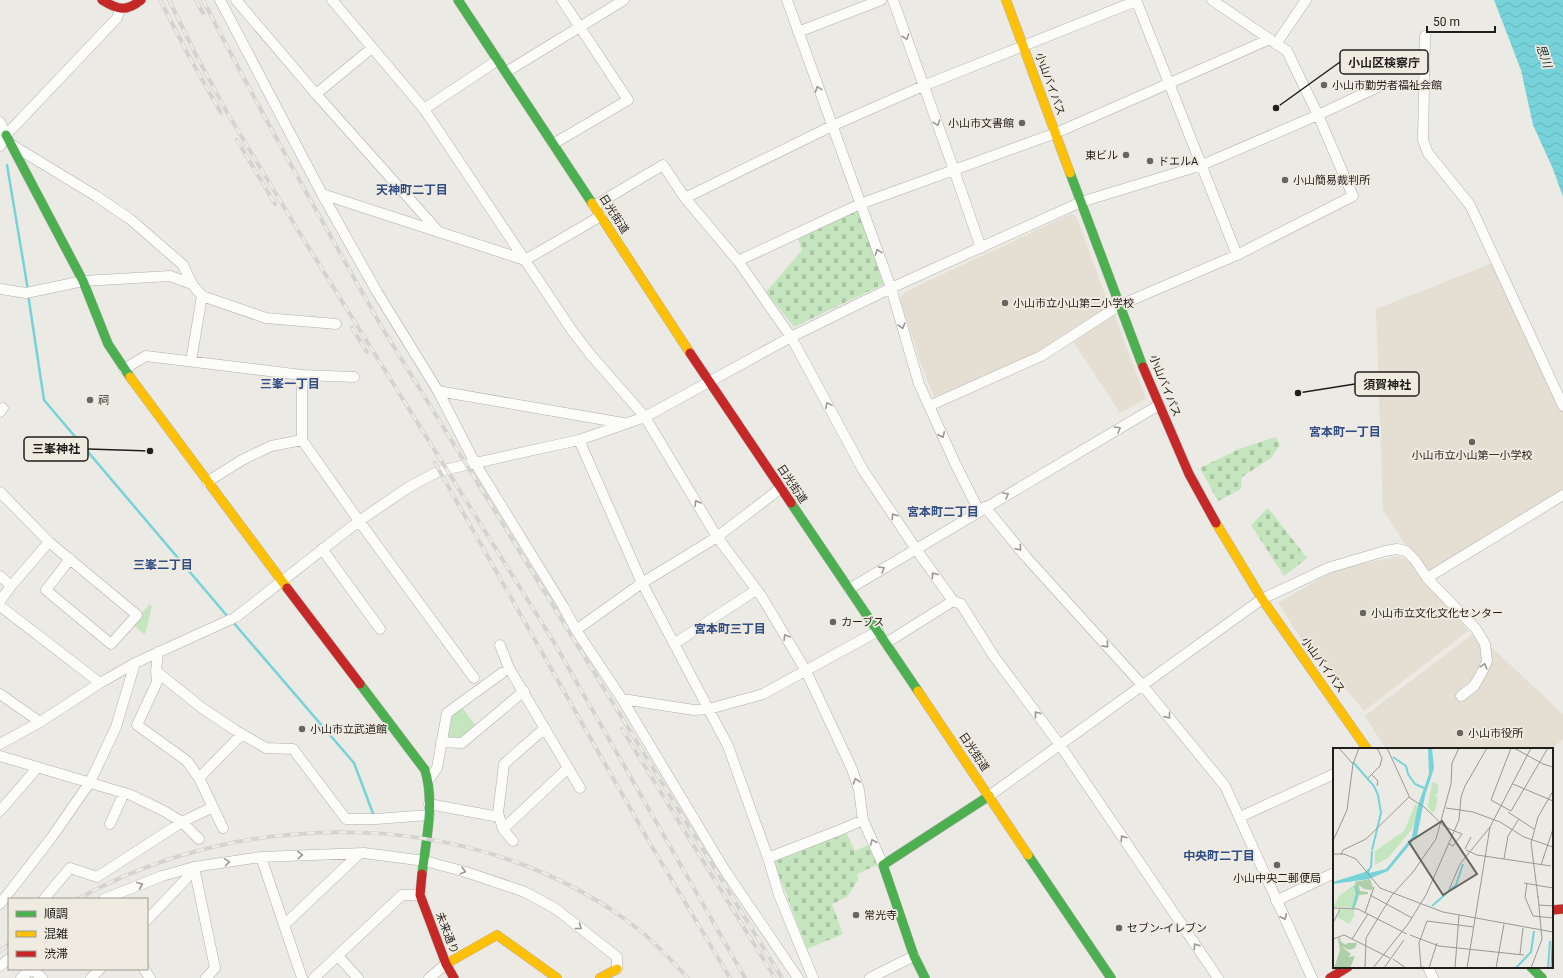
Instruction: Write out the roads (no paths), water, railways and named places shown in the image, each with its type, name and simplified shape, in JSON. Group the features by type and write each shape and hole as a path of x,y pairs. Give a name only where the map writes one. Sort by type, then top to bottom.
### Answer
{"main road":[{"path":"102,0 112,7 128,9 141,0"},
{"name":"日光街道","path":"458,0 709,382 1111,978"},
{"name":"小山バイパス","path":"1006,0 1120,305 1159,405 1189,474 1223,535 1262,599 1366,748"},
{"path":"6,135 83,281 108,344 124,369 207,482 425,770 428,780 429,815 420,895"},
{"path":"924,978 914,956 883,865 989,796"},
{"name":"未来通り","path":"420,895 446,964 454,978"},
{"path":"1553,910 1563,909"},
{"path":"446,964 496,935 557,978"},
{"path":"1330,978 1346,968"},
{"path":"1532,968 1542,978"},
{"path":"600,978 617,969"}],"street":[{"path":"220,0 322,194 377,292 438,391 475,463 561,607 622,699 724,869 798,978"},
{"path":"236,0 316,94 438,231"},
{"path":"332,0 424,109 573,332 590,354 645,417 717,537 756,590 806,671 852,769 859,790 864,820 883,865"},
{"path":"553,144 628,100 562,0"},
{"path":"506,72 624,0"},
{"path":"787,0 891,288 919,384 970,495 1143,686 1225,786 1312,978"},
{"path":"798,32 881,0"},
{"path":"893,0 981,248"},
{"path":"685,198 832,126 923,86 1136,0 1237,255"},
{"path":"928,406 1041,356 1120,305 1237,255 1353,196 1318,115 1287,51 1212,0"},
{"path":"738,261 860,204 1056,133 1169,84 1273,42 1306,0"},
{"path":"0,146 6,135 117,18 120,9"},
{"path":"1425,36 1423,140 1428,153 1470,204 1563,406"},
{"path":"316,94 372,48"},
{"path":"424,109 498,60"},
{"path":"0,744 40,722 100,683 135,663 231,619 359,521 409,487 440,471 579,440 624,423 645,417 791,337 891,288 1082,202 1202,165 1318,115 1380,86"},
{"path":"0,122 6,135"},
{"path":"12,144 130,219 183,265 192,284 202,296 266,318 336,324"},
{"path":"594,206 663,165 685,198 738,261 791,337 863,470 916,549 953,600 961,604 993,655 1060,745 1218,978"},
{"path":"322,194 525,260 601,216"},
{"path":"0,289 32,292 83,281 170,276 192,284"},
{"path":"191,361 202,296"},
{"path":"124,369 146,356 302,375 354,377"},
{"path":"302,375 302,440 359,521 474,678"},
{"path":"438,391 624,423"},
{"path":"849,589 1159,405"},
{"path":"207,482 242,460 270,446 302,440"},
{"path":"579,440 642,583 728,746 768,858 787,917 813,978"},
{"path":"576,630 642,583 717,537 781,488"},
{"path":"0,492 49,542 70,559 137,615 111,644 46,590 70,559"},
{"path":"1427,578 1563,494"},
{"path":"0,601 49,542"},
{"path":"322,549 380,629"},
{"path":"989,796 1262,599 1328,568 1397,549 1406,551 1415,560 1427,578 1476,629 1485,644 1486,661 1481,674 1474,686 1461,696"},
{"path":"0,576 11,586"},
{"path":"674,644 756,590"},
{"path":"886,643 953,600"},
{"path":"0,606 100,683"},
{"path":"622,699 694,710 709,709 763,694 878,631"},
{"path":"500,645 509,668 580,788"},
{"path":"158,652 156,671 157,682 137,725 187,760 199,778 223,828"},
{"path":"0,904 52,837 90,782 116,727 135,663"},
{"path":"156,671 202,708 266,748 293,749 346,819 375,819 429,815"},
{"path":"428,780 437,768 447,713 502,673"},
{"path":"441,742 462,743 524,691"},
{"path":"0,694 40,722"},
{"path":"513,841 503,829 498,812 504,764 544,728"},
{"path":"199,778 242,734"},
{"path":"0,756 124,793 164,811 182,822 199,839"},
{"path":"0,811 38,767"},
{"path":"503,829 568,768"},
{"path":"1240,817 1333,774"},
{"path":"110,824 124,793"},
{"path":"429,804 499,817"},
{"path":"45,898 70,868 97,877 182,822 213,807"},
{"path":"768,858 864,820"},
{"path":"284,925 359,854"},
{"path":"107,898 162,876 194,867 261,857 359,854 425,861 466,872 525,892 556,909 617,957 617,969"},
{"path":"261,857 302,978"},
{"path":"148,919 186,879 194,867"},
{"path":"194,867 217,978"},
{"path":"1276,901 1333,873"},
{"path":"314,978 402,895 420,895"},
{"path":"338,956 358,978"},
{"path":"870,978 914,956"},
{"path":"0,966 8,960"},
{"path":"429,978 446,964"},
{"path":"206,978 215,968"},
{"path":"1429,968 1434,978"},
{"path":"21,978 30,970"},
{"path":"32,970 42,978"},
{"path":"91,978 99,970"}],"water":[{"name":"思川","path":"1494,0 1563,0 1563,197 1553,169 1533,125 1521,70"}],"waterway":[{"path":"7,165 28,290"},
{"path":"28,294 44,400 228,617"},
{"path":"233,622 354,763 374,816"}],"railway":[{"path":"160,0 221,113"},
{"path":"169,0 196,55 228,114 299,232 552,639 745,978"},
{"path":"196,0 203,13"},
{"path":"203,0 246,83 383,329 782,978"},
{"path":"237,140 275,204"},
{"path":"352,328 367,352"},
{"path":"435,463 648,840 730,978"},
{"path":"622,729 775,978"},
{"path":"80,898 144,868 215,846 289,835 363,833 437,841 509,859 576,889 645,934 688,978"},
{"path":"0,951 8,945"}],"place":[{"name":"小山市勤労者福祉会館","path":"1324,85"},
{"name":"小山区検察庁","path":"1276,108"},
{"name":"小山市文書館","path":"1022,123"},
{"name":"東ビル","path":"1126,155"},
{"name":"ドエルA","path":"1150,161"},
{"name":"小山簡易裁判所","path":"1285,180"},
{"name":"小山市立小山第二小学校","path":"1005,303"},
{"name":"須賀神社","path":"1298,393"},
{"name":"祠","path":"90,400"},
{"name":"小山市立小山第一小学校","path":"1472,442"},
{"name":"三峯神社","path":"150,451"},
{"name":"小山市立文化文化センター","path":"1363,613"},
{"name":"カーブス","path":"833,622"},
{"name":"小山市立武道館","path":"302,729"},
{"name":"小山市役所","path":"1460,733"},
{"name":"小山中央二郵便局","path":"1277,865"},
{"name":"常光寺","path":"856,915"},
{"name":"セブン-イレブン","path":"1119,928"}],"district":[{"name":"天神町二丁目","path":"412,190"},
{"name":"三峯一丁目","path":"290,384"},
{"name":"宮本町一丁目","path":"1345,432"},
{"name":"宮本町二丁目","path":"943,512"},
{"name":"三峯二丁目","path":"163,565"},
{"name":"宮本町三丁目","path":"730,629"},
{"name":"中央町二丁目","path":"1219,856"}]}
